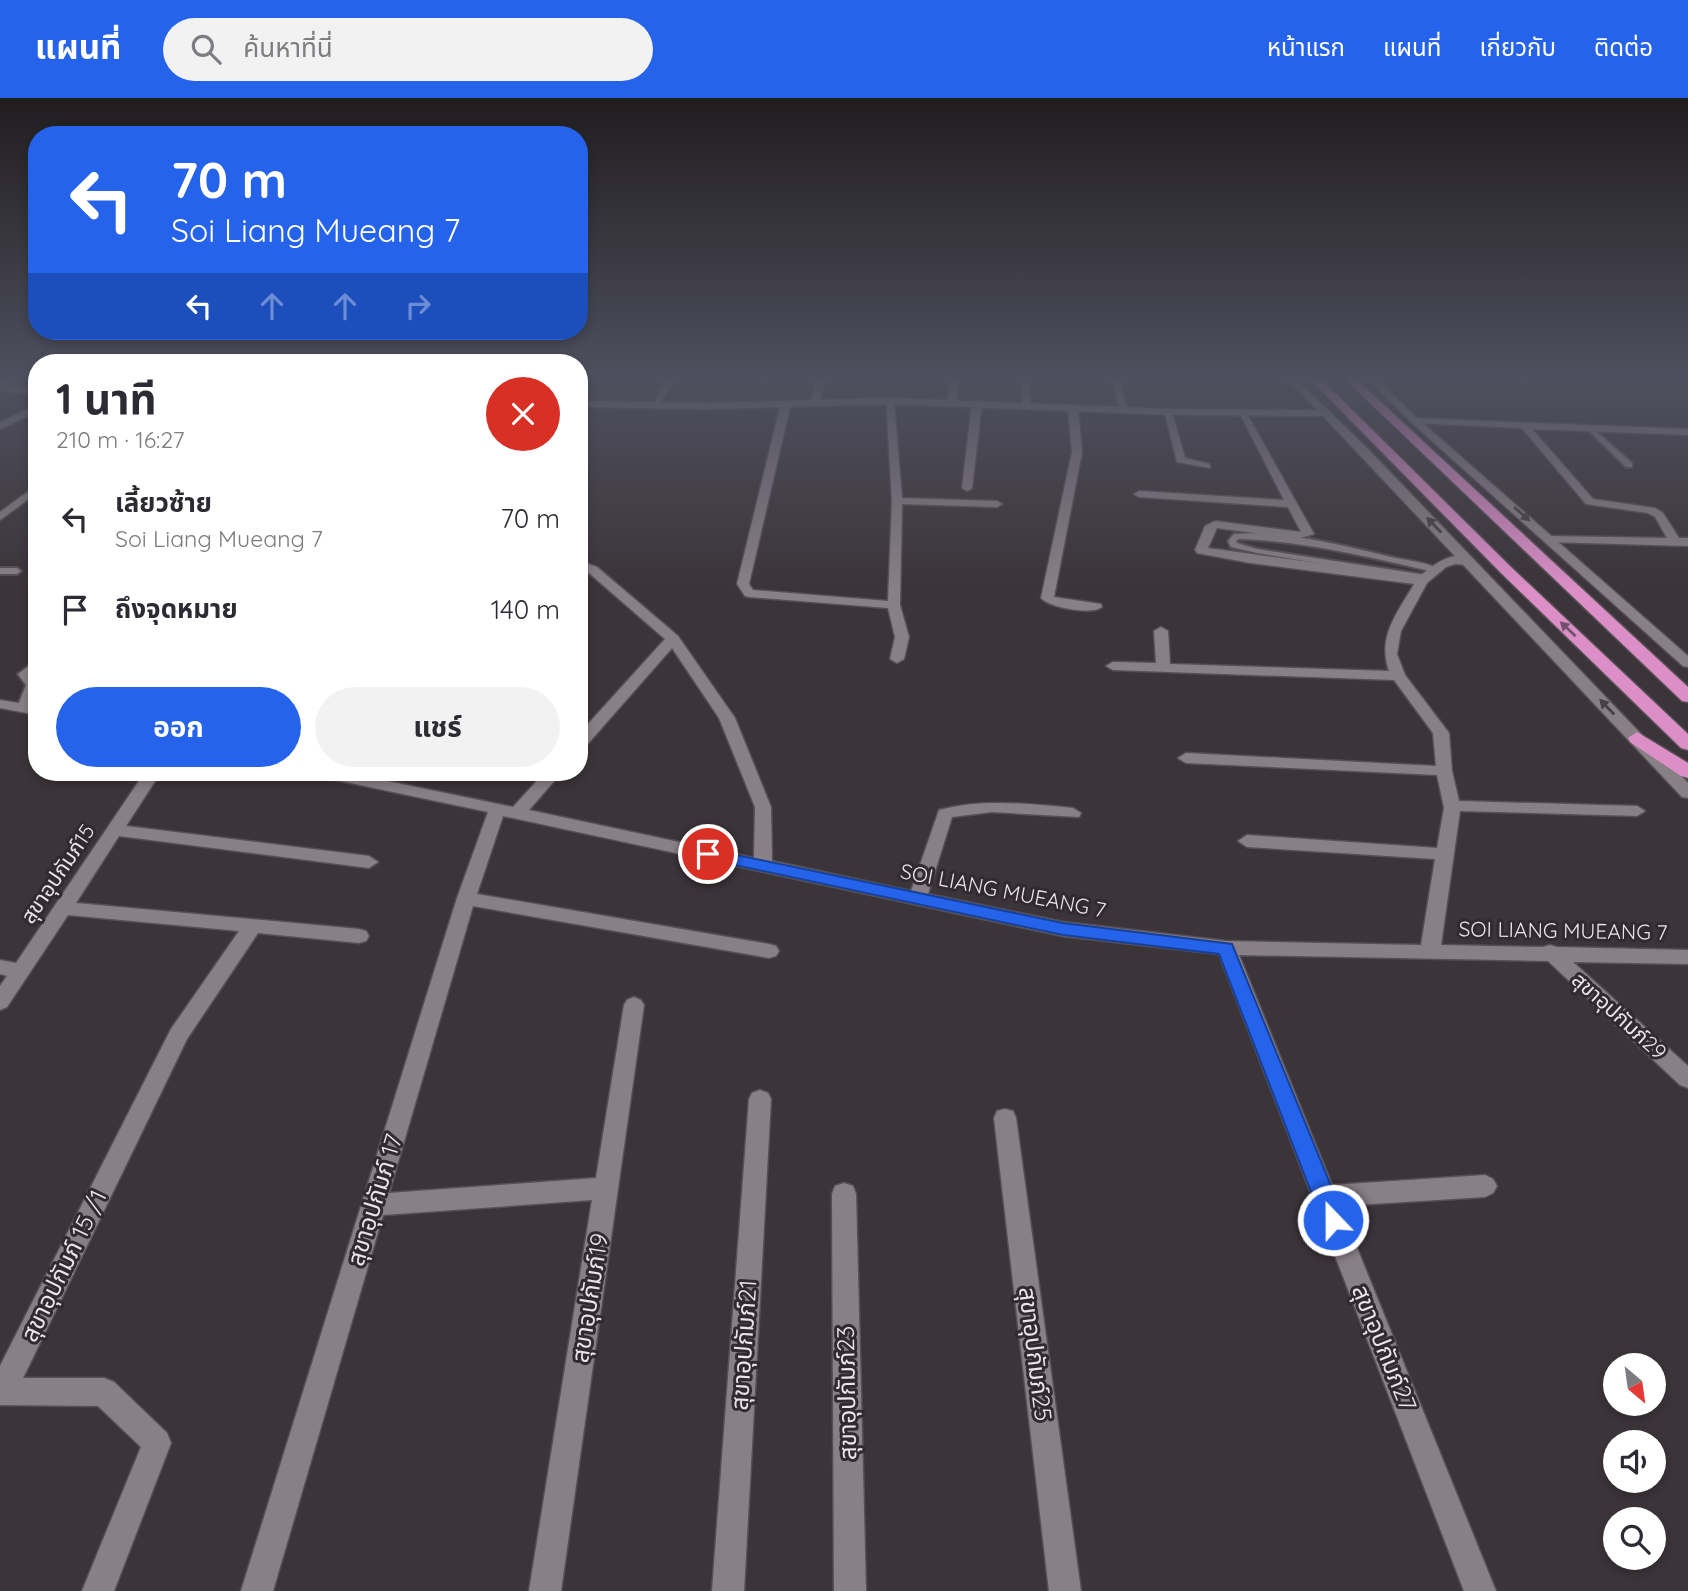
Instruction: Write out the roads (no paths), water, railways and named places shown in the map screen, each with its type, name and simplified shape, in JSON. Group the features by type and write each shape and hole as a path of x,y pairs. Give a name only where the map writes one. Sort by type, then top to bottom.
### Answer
{"highway":[{"path":"1385,450 1688,744"},
{"path":"1425,450 1688,697"},
{"path":"1637,738 1688,772"}],"street":[{"path":"775,450 743,584 746,590 749,593 894,605"},
{"path":"893,450 897,501 894,605 902,637 897,659"},
{"path":"967,488 972,450"},
{"path":"1077,450 1047,597 1054,602 1096,607"},
{"path":"1178,450 1181,460 1206,466"},
{"path":"1262,450 1308,534 1297,536 1215,524 1211,526 1201,550 1250,559 1427,576"},
{"path":"1361,450 1688,793"},
{"path":"1448,450 1688,663"},
{"path":"1545,450 1590,502 1651,510 1659,515 1682,542"},
{"path":"1139,494 1293,505"},
{"path":"0,517 28,495"},
{"path":"897,501 997,504"},
{"path":"1552,540 1682,542"},
{"path":"1430,951 1452,806 1444,771 1441,733 1398,676 1390,654 1394,631 1427,576 1454,560 1469,561"},
{"path":"588,568 673,639 727,718 763,807 763,866"},
{"path":"1161,631 1163,668"},
{"path":"588,734 673,639"},
{"path":"1113,666 1398,676"},
{"path":"0,704 28,710"},
{"path":"1186,758 1444,771"},
{"name":"สุขาอุปกัมภ์15","path":"0,1002 147,781"},
{"name":"SOI LIANG MUEANG 7","path":"364,781 1063,929 1226,948 1550,952 1688,957"},
{"path":"507,812 543,781"},
{"path":"1452,806 1637,811"},
{"path":"918,898 946,814 961,808 979,807 1073,813"},
{"name":"สุขาอุปกัมภ์ 17","path":"257,1591 466,898 507,812"},
{"path":"114,830 369,862"},
{"path":"1247,841 1445,854"},
{"path":"466,898 769,951"},
{"path":"63,908 359,936"},
{"name":"สุขาอุปกัมภ์ 15 /1","path":"98,1591 157,1443 104,1392 2,1392 178,1035 253,926"},
{"name":"สุขาอุปกัมภ์27","path":"1226,948 1480,1591"},
{"name":"สุขาอุปกัมภ์29","path":"1550,952 1688,1079"},
{"path":"0,967 20,971"},
{"name":"สุขาอุปกัมภ์19","path":"545,1591 634,1006"},
{"name":"สุขาอุปกัมภ์21","path":"728,1591 760,1099"},
{"name":"สุขาอุปกัมภ์25","path":"1005,1118 1065,1591"},
{"path":"1324,1196 1485,1186"},
{"path":"373,1205 606,1188"},
{"name":"สุขาอุปกัมภ์23","path":"844,1194 850,1591"}],"lane":[{"path":"1613,450 1629,465"},
{"path":"1237,536 1254,536 1350,550 1427,576 1257,551 1234,545 1232,541 1237,536"},
{"path":"0,571 17,571"}]}
